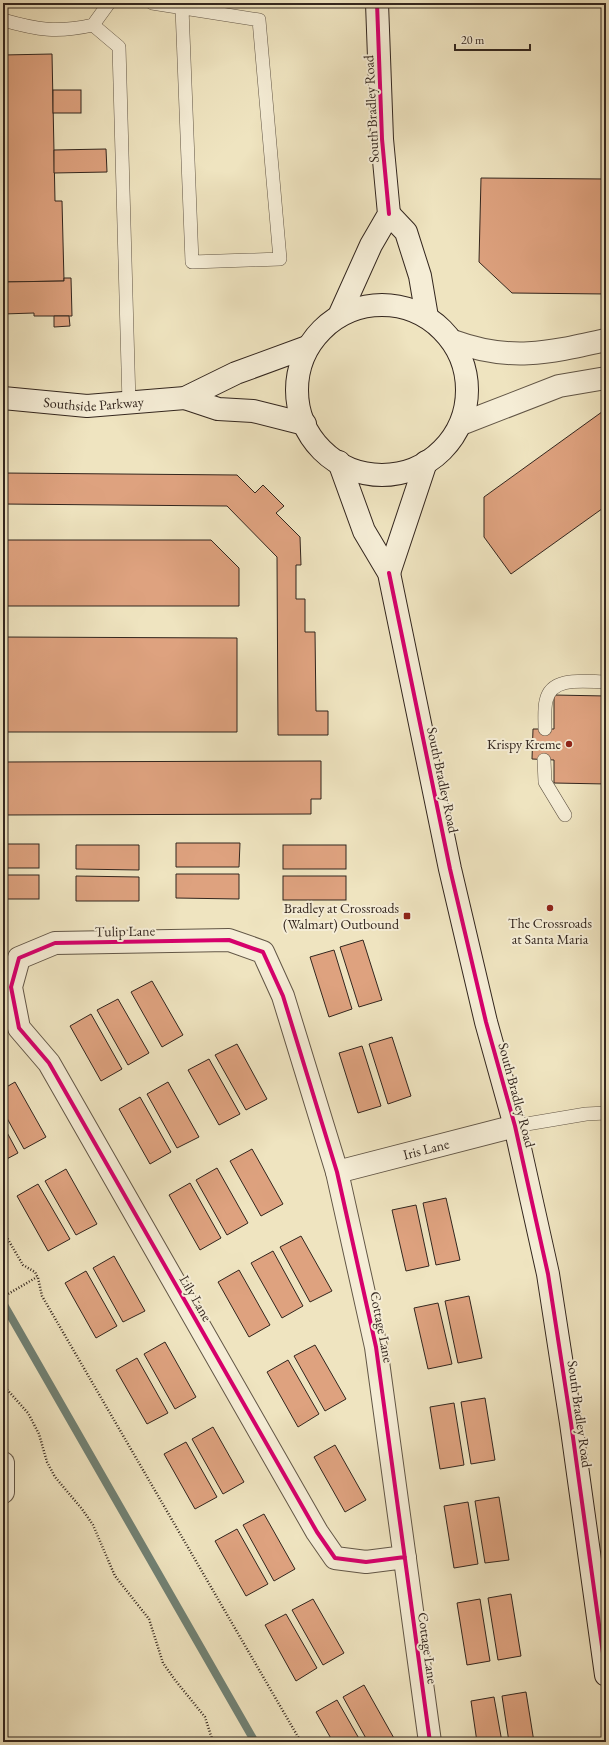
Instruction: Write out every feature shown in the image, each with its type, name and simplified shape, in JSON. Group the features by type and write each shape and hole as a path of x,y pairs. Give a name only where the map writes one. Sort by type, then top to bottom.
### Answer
{"street":[{"name":"South Bradley Road","path":"377,3 382,139 389,214"},
{"path":"339,316 371,245 389,214 406,232 420,276 427,317"},
{"path":"453,341 467,375 468,398 461,424 436,457 404,472 369,474 345,467 313,441 298,409 298,372 307,347 327,324 339,316 364,306 399,306 427,317 453,341 477,350 518,355 558,351 606,340"},
{"name":"Southside Parkway","path":"3,398 87,406 185,398 236,373 307,347"},
{"path":"461,424 559,386 606,378"},
{"name":"Southside Parkway","path":"185,398 218,408 252,411 305,424"},
{"name":"South Bradley Road","path":"339,462 364,531 389,573 452,876 486,1022 515,1126 549,1282 571,1423 606,1675"},
{"name":"South Bradley Road","path":"389,573 426,462"},
{"name":"Tulip Lane","path":"11,987 19,958 55,943 229,940 263,952"},
{"name":"Cottage Lane","path":"263,952 282,996 337,1172 376,1347 430,1742"},
{"name":"Lily Lane","path":"11,987 19,1028 49,1063 317,1532 334,1558 366,1562 405,1557"},
{"name":"Iris Lane","path":"337,1172 515,1126"},
{"path":"3,1463 3,1492"}],"lane":[{"path":"3,20 40,29 69,30 93,25 109,3"},
{"path":"152,3 259,20 280,259 192,262 182,8"},
{"path":"93,25 119,47 130,403"},
{"path":"545,730 546,700 553,688 566,682 606,682"},
{"path":"544,760 545,782 565,815"},
{"path":"515,1126 606,1112"}],"path":[{"path":"3,1230 23,1265 35,1272 40,1284 42,1296 301,1742"},
{"path":"3,1298 37,1277"},
{"path":"3,1385 28,1413 39,1434 47,1462 55,1477 82,1509 93,1525 115,1576 149,1620 163,1663 205,1717 213,1742"}],"building":[{"path":"52,54 55,201 62,201 64,281 3,282 3,55"},
{"path":"53,90 81,90 81,113 53,113"},
{"path":"106,149 107,172 54,173 54,150"},
{"path":"481,178 606,179 606,294 512,293 479,262"},
{"path":"64,278 71,278 72,316 34,316 34,313 3,314 3,282 64,281"},
{"path":"54,316 69,316 70,326 54,327"},
{"path":"606,409 606,506 511,574 484,537 484,497"},
{"path":"3,473 237,475 255,493 263,485 284,506 276,513 300,537 301,565 296,565 296,599 305,599 305,632 315,632 316,711 328,711 328,735 278,735 277,557 227,506 3,504"},
{"path":"3,540 211,540 239,568 239,606 3,606"},
{"path":"3,637 237,638 237,732 3,732"},
{"name":"Krispy Kreme","path":"554,695 606,696 606,784 554,783 554,760 532,759 533,729 554,729"},
{"path":"321,761 321,799 311,799 311,814 3,815 3,762"},
{"path":"176,843 240,843 239,867 176,867"},
{"path":"3,844 39,844 39,868 3,868"},
{"path":"76,845 139,845 139,870 76,869"},
{"path":"283,845 346,845 346,869 283,869"},
{"path":"176,874 239,874 239,899 176,898"},
{"path":"3,875 39,875 39,899 3,899"},
{"path":"76,876 139,877 139,901 76,901"},
{"path":"283,876 346,876 346,900 283,900"},
{"path":"363,940 382,1000 359,1007 340,947"},
{"path":"334,950 352,1009 329,1017 310,957"},
{"path":"152,981 183,1035 162,1047 131,992"},
{"path":"118,999 149,1053 128,1065 97,1010"},
{"path":"91,1014 122,1069 101,1081 70,1026"},
{"path":"392,1037 411,1096 388,1104 369,1044"},
{"path":"237,1044 267,1099 246,1110 215,1055"},
{"path":"362,1046 381,1106 358,1113 339,1053"},
{"path":"209,1059 240,1114 219,1125 188,1070"},
{"path":"15,1082 46,1137 24,1149 3,1111 3,1089"},
{"path":"168,1082 199,1137 177,1148 147,1094"},
{"path":"140,1097 171,1152 150,1164 119,1109"},
{"path":"3,1125 18,1153 3,1161"},
{"path":"252,1149 283,1204 261,1216 230,1161"},
{"path":"217,1168 248,1223 227,1235 196,1180"},
{"path":"66,1169 97,1224 76,1235 45,1181"},
{"path":"190,1183 221,1238 200,1250 169,1195"},
{"path":"38,1184 70,1239 48,1251 17,1196"},
{"path":"446,1198 460,1260 436,1265 423,1203"},
{"path":"416,1205 429,1266 406,1271 392,1210"},
{"path":"301,1236 332,1291 310,1302 280,1247"},
{"path":"273,1251 303,1306 282,1318 251,1263"},
{"path":"114,1256 145,1311 123,1322 93,1268"},
{"path":"239,1270 270,1325 249,1337 218,1282"},
{"path":"86,1271 117,1326 96,1338 65,1283"},
{"path":"469,1296 482,1358 458,1363 445,1301"},
{"path":"438,1303 452,1364 428,1369 414,1308"},
{"path":"165,1342 196,1397 175,1409 144,1354"},
{"path":"315,1345 346,1399 325,1411 294,1356"},
{"path":"137,1358 168,1413 147,1424 116,1370"},
{"path":"288,1360 319,1414 298,1427 267,1372"},
{"path":"485,1398 495,1460 471,1464 461,1402"},
{"path":"454,1403 464,1465 440,1469 430,1407"},
{"path":"213,1427 244,1482 223,1494 192,1439"},
{"path":"186,1442 217,1497 195,1509 164,1454"},
{"path":"335,1445 366,1500 345,1512 314,1457"},
{"path":"499,1497 509,1560 485,1563 475,1501"},
{"path":"468,1502 478,1564 454,1568 444,1506"},
{"path":"264,1514 295,1569 274,1581 243,1525"},
{"path":"237,1529 268,1584 246,1596 215,1541"},
{"path":"511,1594 521,1656 498,1660 488,1598"},
{"path":"313,1599 344,1653 323,1665 292,1610"},
{"path":"480,1599 490,1661 467,1665 457,1603"},
{"path":"286,1614 317,1668 296,1681 265,1625"},
{"path":"364,1685 395,1740 392,1742 368,1742 343,1697"},
{"path":"526,1692 534,1742 509,1742 502,1696"},
{"path":"494,1697 502,1742 477,1742 471,1701"},
{"path":"337,1700 361,1742 333,1742 316,1712"}],"waterway":[{"path":"3,1303 255,1742"}],"cycle path":[{"path":"377,3 382,139 389,214"},
{"path":"389,573 450,869 486,1022 515,1126 548,1274 571,1423 606,1675"},
{"path":"405,1557 366,1562 335,1558 317,1532 49,1063 19,1028 11,987 19,958 55,943 229,940 263,952 283,996 337,1172 376,1347 430,1742"}],"place":[{"name":"Krispy Kreme","path":"569,744"},
{"name":"The Crossroads at Santa Maria","path":"550,908"},
{"name":"Bradley at Crossroads (Walmart) Outbound","path":"407,916"}]}
